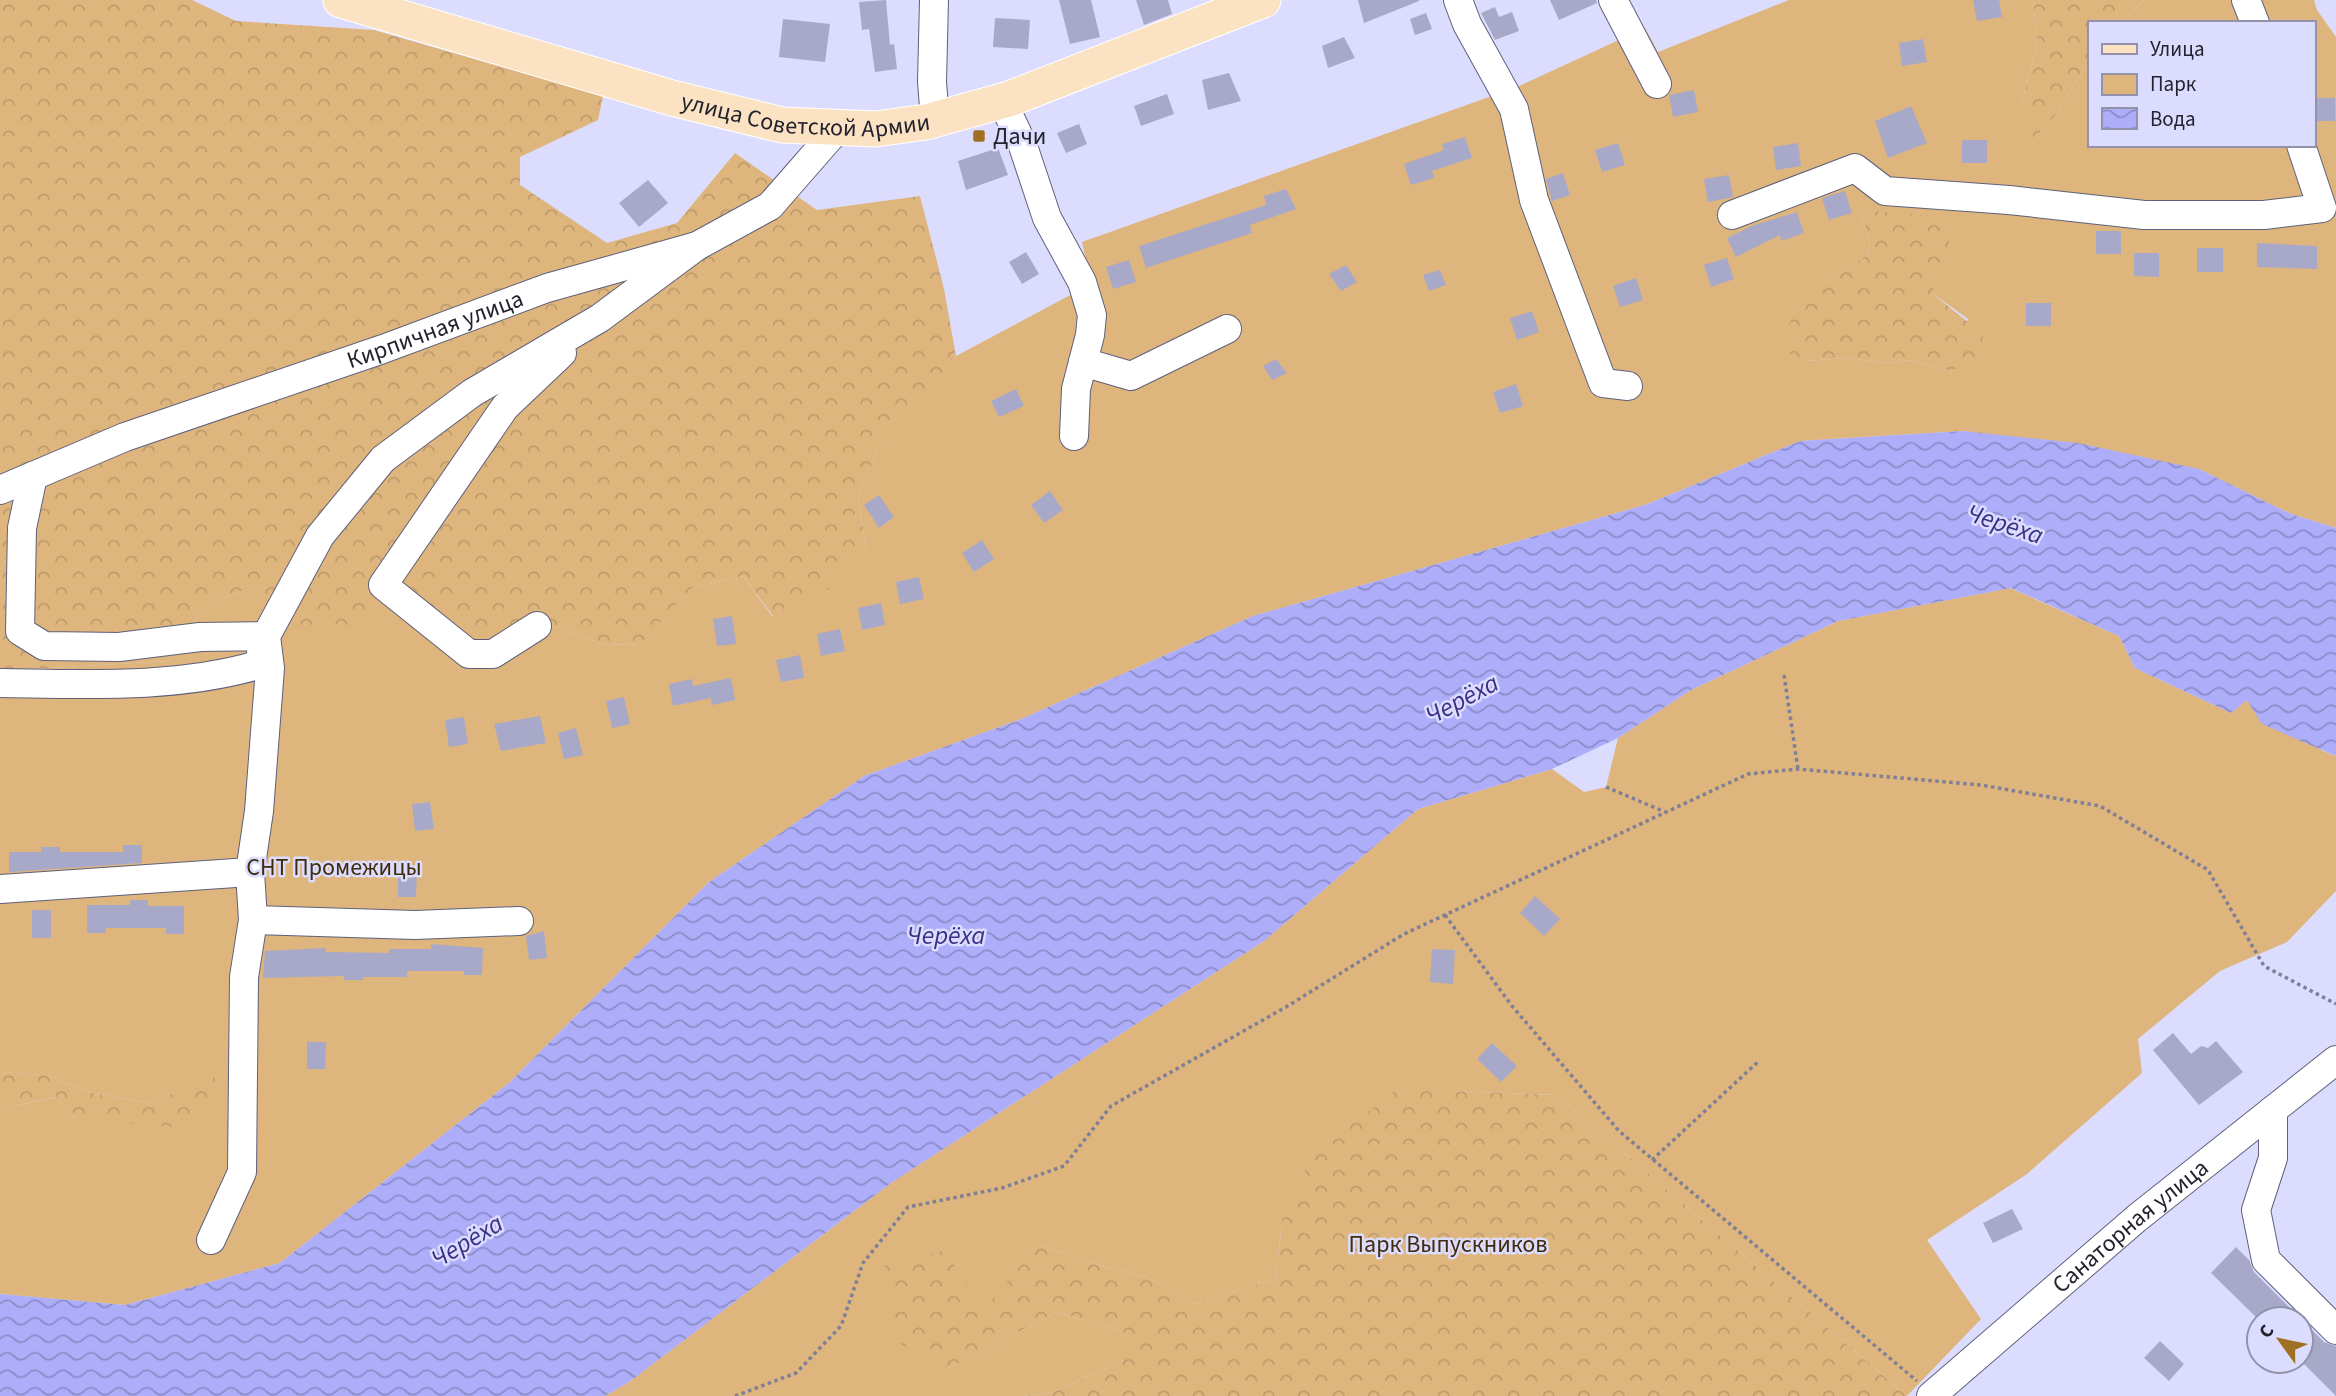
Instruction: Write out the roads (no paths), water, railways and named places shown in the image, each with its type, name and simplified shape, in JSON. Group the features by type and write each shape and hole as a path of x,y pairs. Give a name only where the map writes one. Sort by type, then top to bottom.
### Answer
{"main road":[{"name":"улица Советской Армии","path":"341,0 672,99 782,125 876,129 935,120 1002,102 1263,0"}],"street":[{"path":"934,0 932,82 935,120"},
{"path":"1458,0 1467,24 1514,109 1534,200 1604,383 1628,386"},
{"path":"1613,0 1657,84"},
{"path":"2246,0 2254,21"},
{"path":"1002,102 1022,143 1047,218 1082,282 1092,315 1076,389 1074,436"},
{"name":"Кирпичная улица","path":"0,490 125,438 383,349 547,288 698,246 769,206 839,127"},
{"path":"1732,215 1855,168 1885,191 2010,200 2144,215 2263,215 2322,208 2302,147"},
{"path":"0,684 113,684 226,674 258,665 267,636 320,536 383,459 472,393 600,318 698,246"},
{"path":"537,626 492,654 470,654 383,585 505,407 600,318"},
{"path":"1083,362 1131,376 1227,329"},
{"path":"33,476 22,528 20,631 44,646 119,648 200,637 267,636"},
{"path":"211,1240 242,1172 244,976 253,920 250,872 259,811 270,668 267,636"},
{"path":"0,889 250,872"},
{"path":"253,920 415,925 519,921"},
{"name":"Санаторная улица","path":"1932,1395 2137,1218 2336,1060"},
{"path":"2273,1110 2273,1158 2256,1210 2266,1260 2336,1330"}],"water":[{"name":"Черёха","path":"1963,431 2078,443 2199,469 2291,514 2336,528 2336,756 2262,724 2247,700 2231,713 2135,668 2119,636 2011,588 1838,621 1691,690 1618,738 1552,769 1418,809 1264,941 891,1183 629,1382 605,1396 0,1396 0,1294 125,1305 280,1263 509,1083 709,882 864,776 1019,720 1253,616 1645,505 1800,441"}],"place":[{"name":"Дачи","path":"979,136"}],"park label":[{"name":"СНТ Промежицы","path":"334,867"},
{"name":"Парк Выпускников","path":"1448,1244"}]}
